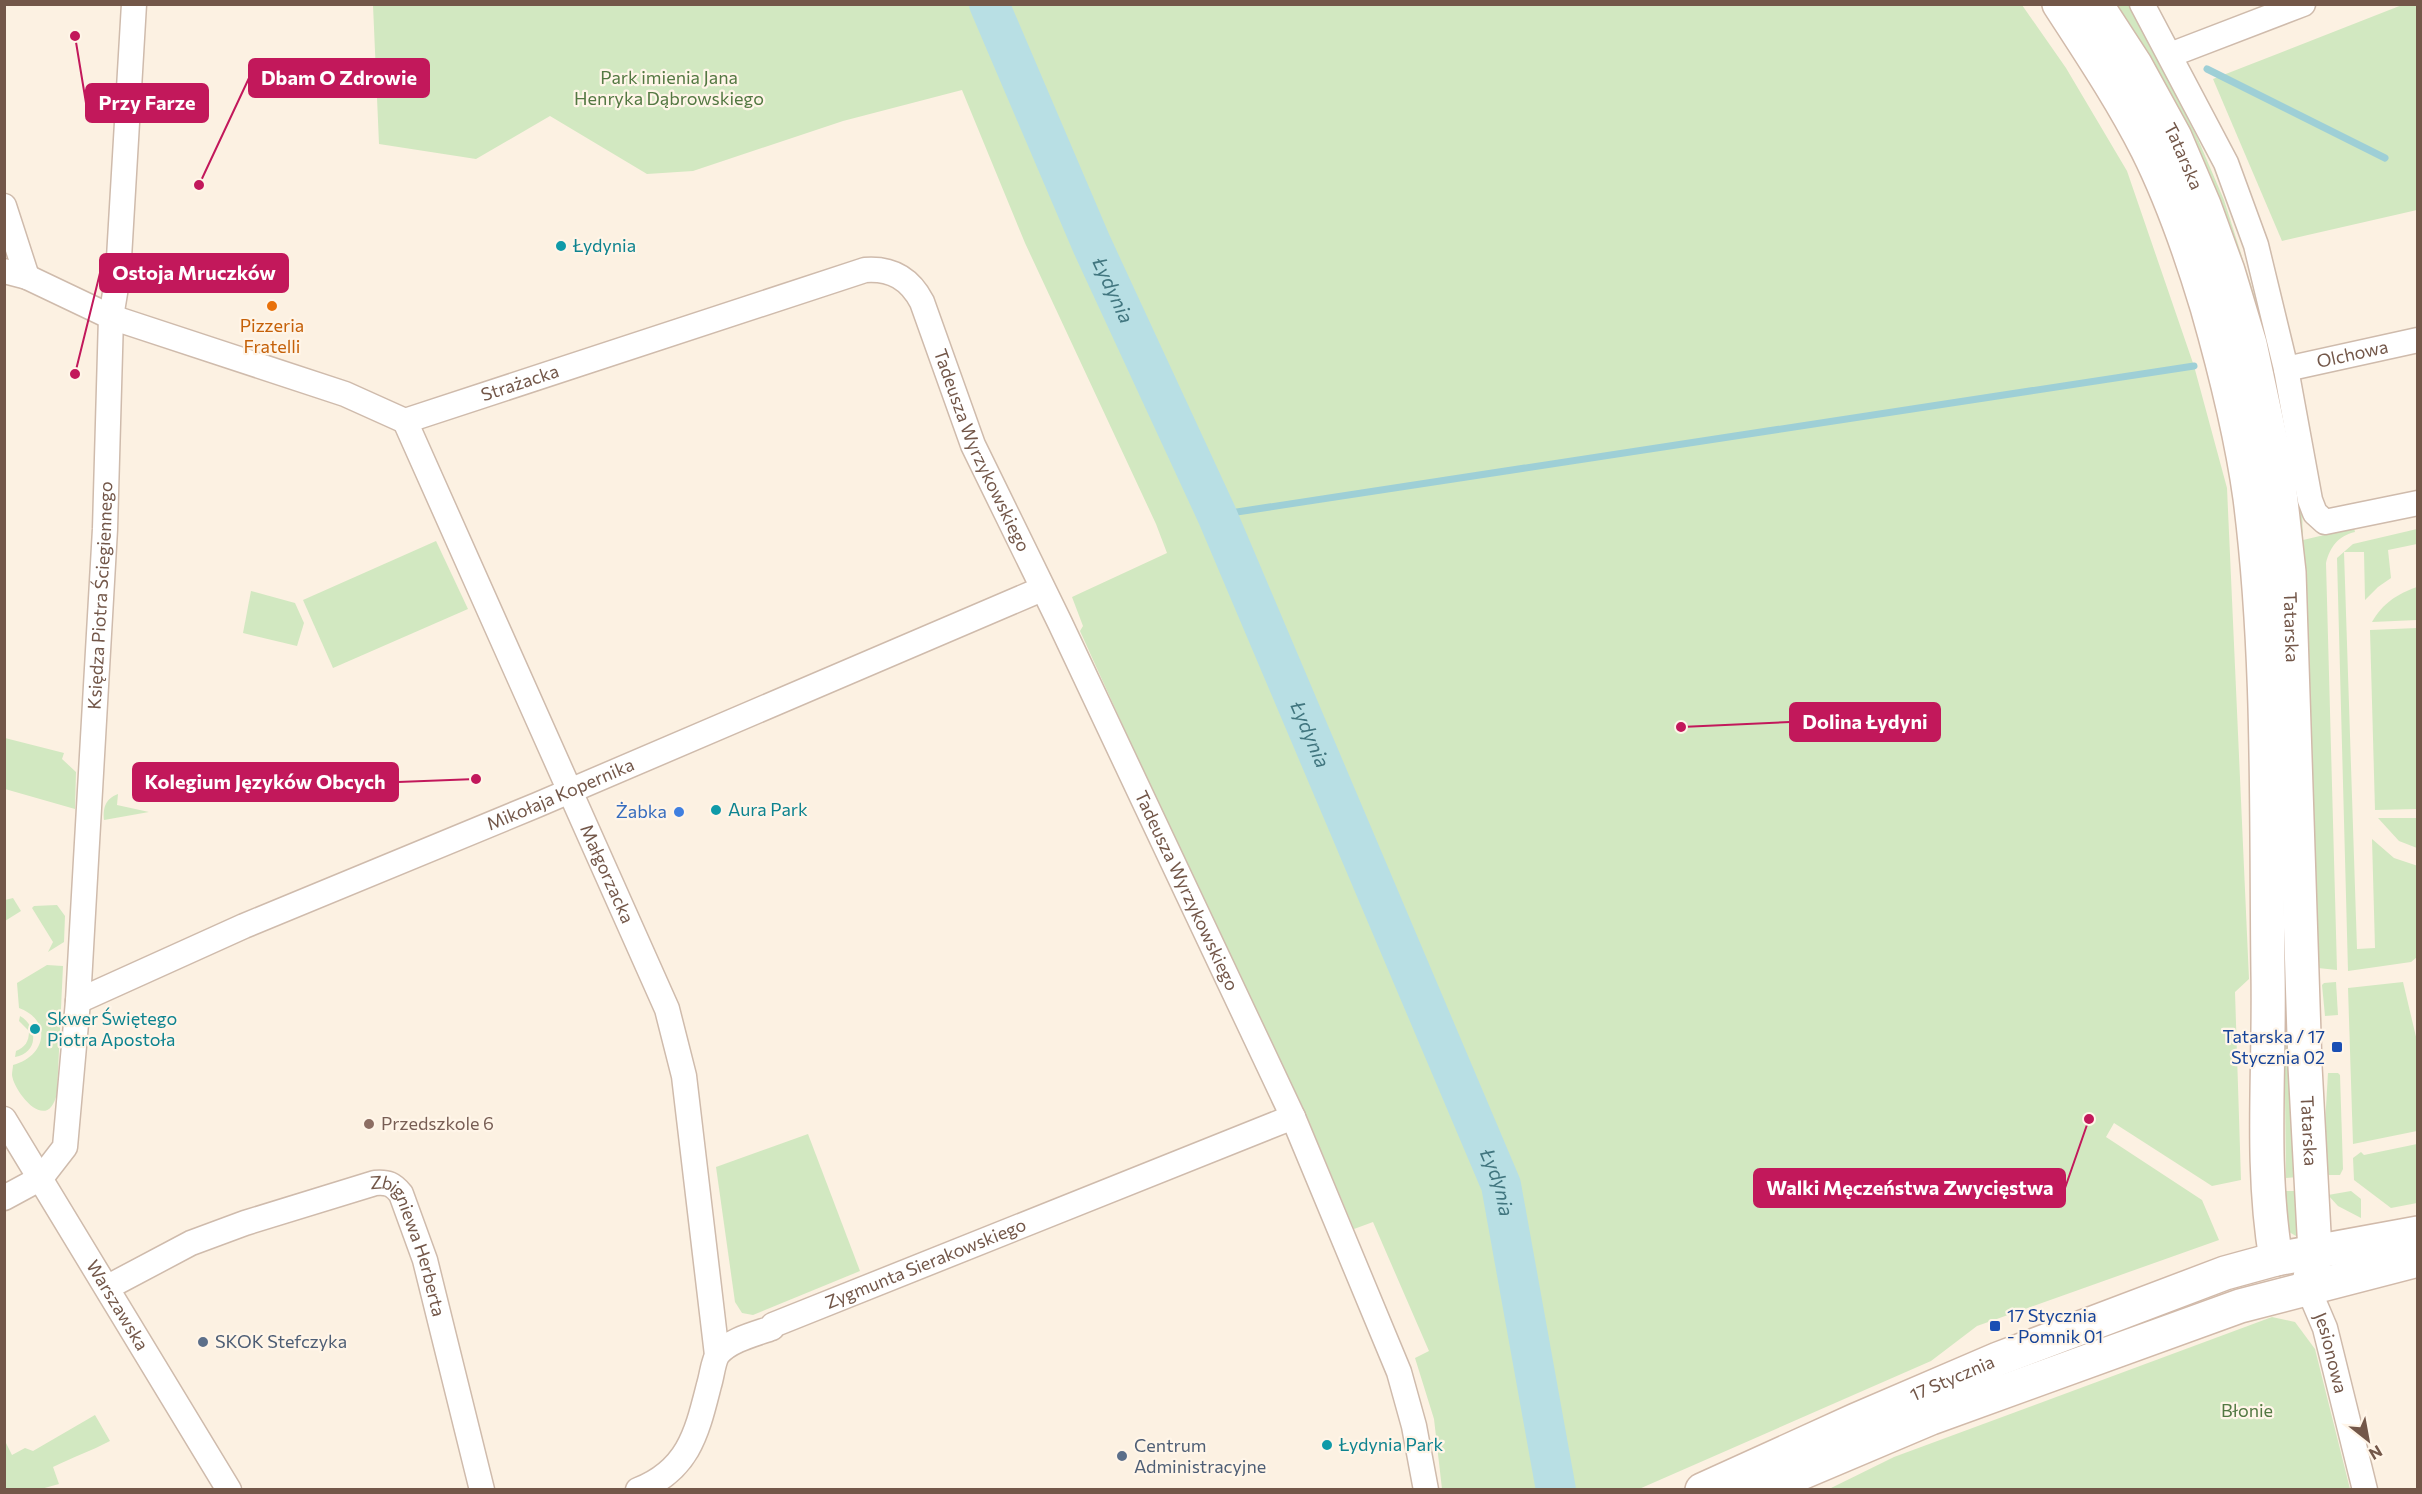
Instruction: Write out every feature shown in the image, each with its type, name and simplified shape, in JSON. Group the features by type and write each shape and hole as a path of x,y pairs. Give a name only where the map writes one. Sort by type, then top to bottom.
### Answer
{"main road":[{"name":"Tatarska","path":"2059,4 2109,80 2148,151 2199,281 2220,352 2237,422 2252,520 2264,676 2269,1004 2268,1168 2276,1259"},
{"name":"Tatarska","path":"2096,4 2135,64 2164,116 2204,205 2228,271 2250,344 2278,474 2290,593 2305,1066 2316,1252 2308,1288"},
{"name":"17 Stycznia","path":"1702,1490 1998,1359 2225,1273 2276,1259 2418,1233"},
{"path":"2276,1259 2308,1288"},
{"name":"17 Stycznia","path":"1761,1490 1964,1406 2240,1306 2418,1260"}],"street":[{"name":"Księdza Piotra Ściegiennego","path":"41,1178 65,1147 78,1001 105,529 111,316 119,264 134,4"},
{"name":"Tatarska","path":"2142,4 2229,173 2256,245 2286,369 2310,500 2315,513 2325,522 2418,503"},
{"path":"2170,55 2303,4"},
{"path":"4,207 16,274 111,316 345,394 405,421"},
{"name":"Strażacka","path":"405,421 865,270 877,269 905,279 922,302"},
{"name":"Tadeusza Wyrzykowskiego","path":"922,302 973,445 1293,1117 1399,1372 1414,1426 1426,1490"},
{"name":"Olchowa","path":"2286,369 2418,340"},
{"name":"Małgorzacka","path":"405,421 667,1009 684,1076 717,1355"},
{"name":"Mikołaja Kopernika","path":"78,1001 244,926 571,790 1042,589"},
{"name":"Zygmunta Sierakowskiego","path":"717,1355 731,1345 773,1325 1293,1117"},
{"name":"Warszawska","path":"4,1119 108,1287 229,1490"},
{"path":"4,1198 41,1178"},
{"name":"Zbigniewa Herberta","path":"108,1287 191,1243 246,1222 375,1183 385,1182 394,1185 401,1194 425,1260 482,1490"},
{"name":"Jesionowa","path":"2308,1288 2325,1329 2365,1490"},
{"path":"638,1490 662,1478 674,1467 697,1433 717,1355"}],"green space":[{"name":"Park imienia Jana Henryka Dąbrowskiego","path":"373,5 2022,5 2066,68 2127,171 2194,366 2227,488 2249,979 2235,992 2241,1180 2212,1186 2114,1123 2106,1137 2202,1200 2219,1240 1977,1326 1931,1361 1639,1489 1442,1489 1434,1419 1415,1358 1429,1351 1373,1222 1354,1229 1305,1112 1167,823 1080,631 1083,626 1072,597 1167,553 1156,524 1025,243 962,90 843,121 693,171 647,174 550,116 476,159 379,144"},
{"path":"2110,5 2131,5 2197,137 2224,200 2266,332 2259,334"},
{"path":"2402,5 2417,5 2417,210 2282,241 2213,79"},
{"path":"2270,346 2302,510 2303,540 2354,528 2355,532 2344,536 2336,543 2326,563 2337,970 2318,968 2262,348"},
{"path":"2240,353 2269,499 2281,648 2298,1177 2286,1178 2274,618 2269,552 2262,502 2233,356"},
{"path":"2417,529 2417,544 2388,550 2391,578 2365,600 2364,552 2344,552 2357,949 2375,948 2372,839 2394,858 2418,866 2417,957 2411,962 2348,971 2337,558 2353,544"},
{"path":"436,541 468,609 333,668 303,600"},
{"path":"2417,587 2417,620 2372,622 2391,600"},
{"path":"251,591 295,603 304,623 297,646 243,633"},
{"path":"2417,628 2417,809 2375,810 2370,630"},
{"path":"5,738 64,753 62,759 76,772 75,809 5,789"},
{"path":"118,794 117,805 149,812 104,820 106,804 110,798"},
{"path":"2378,818 2417,818 2417,848 2399,841"},
{"path":"13,898 21,911 5,921 5,900"},
{"path":"57,905 65,916 64,942 48,952 53,942 32,908"},
{"path":"47,965 63,966 57,1093 53,1105 46,1110 39,1110 32,1106 19,1091 12,1074 13,1065 33,1054 41,1038 41,1029 37,1021 19,1008 17,983"},
{"path":"2336,982 2338,1015 2325,1016 2322,985"},
{"path":"2403,982 2417,1041 2417,1131 2353,1144 2348,988"},
{"path":"20,1016 30,1026 33,1039 28,1050 15,1057 16,1051 26,1044 29,1035 29,1031 19,1021"},
{"path":"2328,1073 2340,1075 2343,1169 2340,1175 2322,1175"},
{"path":"808,1134 860,1271 753,1315 742,1313 735,1302 716,1167"},
{"path":"2417,1144 2417,1203 2391,1208 2354,1180 2353,1158 2361,1152 2364,1155"},
{"path":"2286,1191 2299,1191 2299,1234 2296,1236 2286,1227"},
{"path":"2351,1191 2361,1199 2361,1218 2338,1206 2328,1195"},
{"name":"Błonie","path":"2272,1317 2295,1322 2315,1349 2350,1489 1829,1489 1894,1457"},
{"path":"95,1415 110,1441 53,1467 59,1484 41,1489 5,1489 5,1441 12,1455 25,1448 33,1451"}],"waterway":[{"name":"Łydynia","path":"989,4 1092,245 1217,515 1501,1185 1556,1490"},
{"path":"2207,69 2385,158"},
{"path":"1217,515 2194,366"}],"place":[{"name":"Przy Farze","path":"75,36"},
{"name":"Dbam O Zdrowie","path":"199,185"},
{"name":"Łydynia","path":"561,246"},
{"name":"Pizzeria Fratelli","path":"272,306"},
{"name":"Ostoja Mruczków","path":"75,374"},
{"name":"Dolina Łydyni","path":"1681,727"},
{"name":"Kolegium Języków Obcych","path":"476,779"},
{"name":"Aura Park","path":"716,810"},
{"name":"Żabka","path":"679,812"},
{"name":"Skwer Świętego Piotra Apostoła","path":"35,1029"},
{"name":"Tatarska / 17 Stycznia 02","path":"2337,1047"},
{"name":"Walki Męczeństwa Zwycięstwa","path":"2089,1119"},
{"name":"Przedszkole 6","path":"369,1124"},
{"name":"17 Stycznia - Pomnik 01","path":"1995,1326"},
{"name":"SKOK Stefczyka","path":"203,1342"},
{"name":"Łydynia Park","path":"1327,1445"},
{"name":"Centrum Administracyjne","path":"1122,1456"}]}
